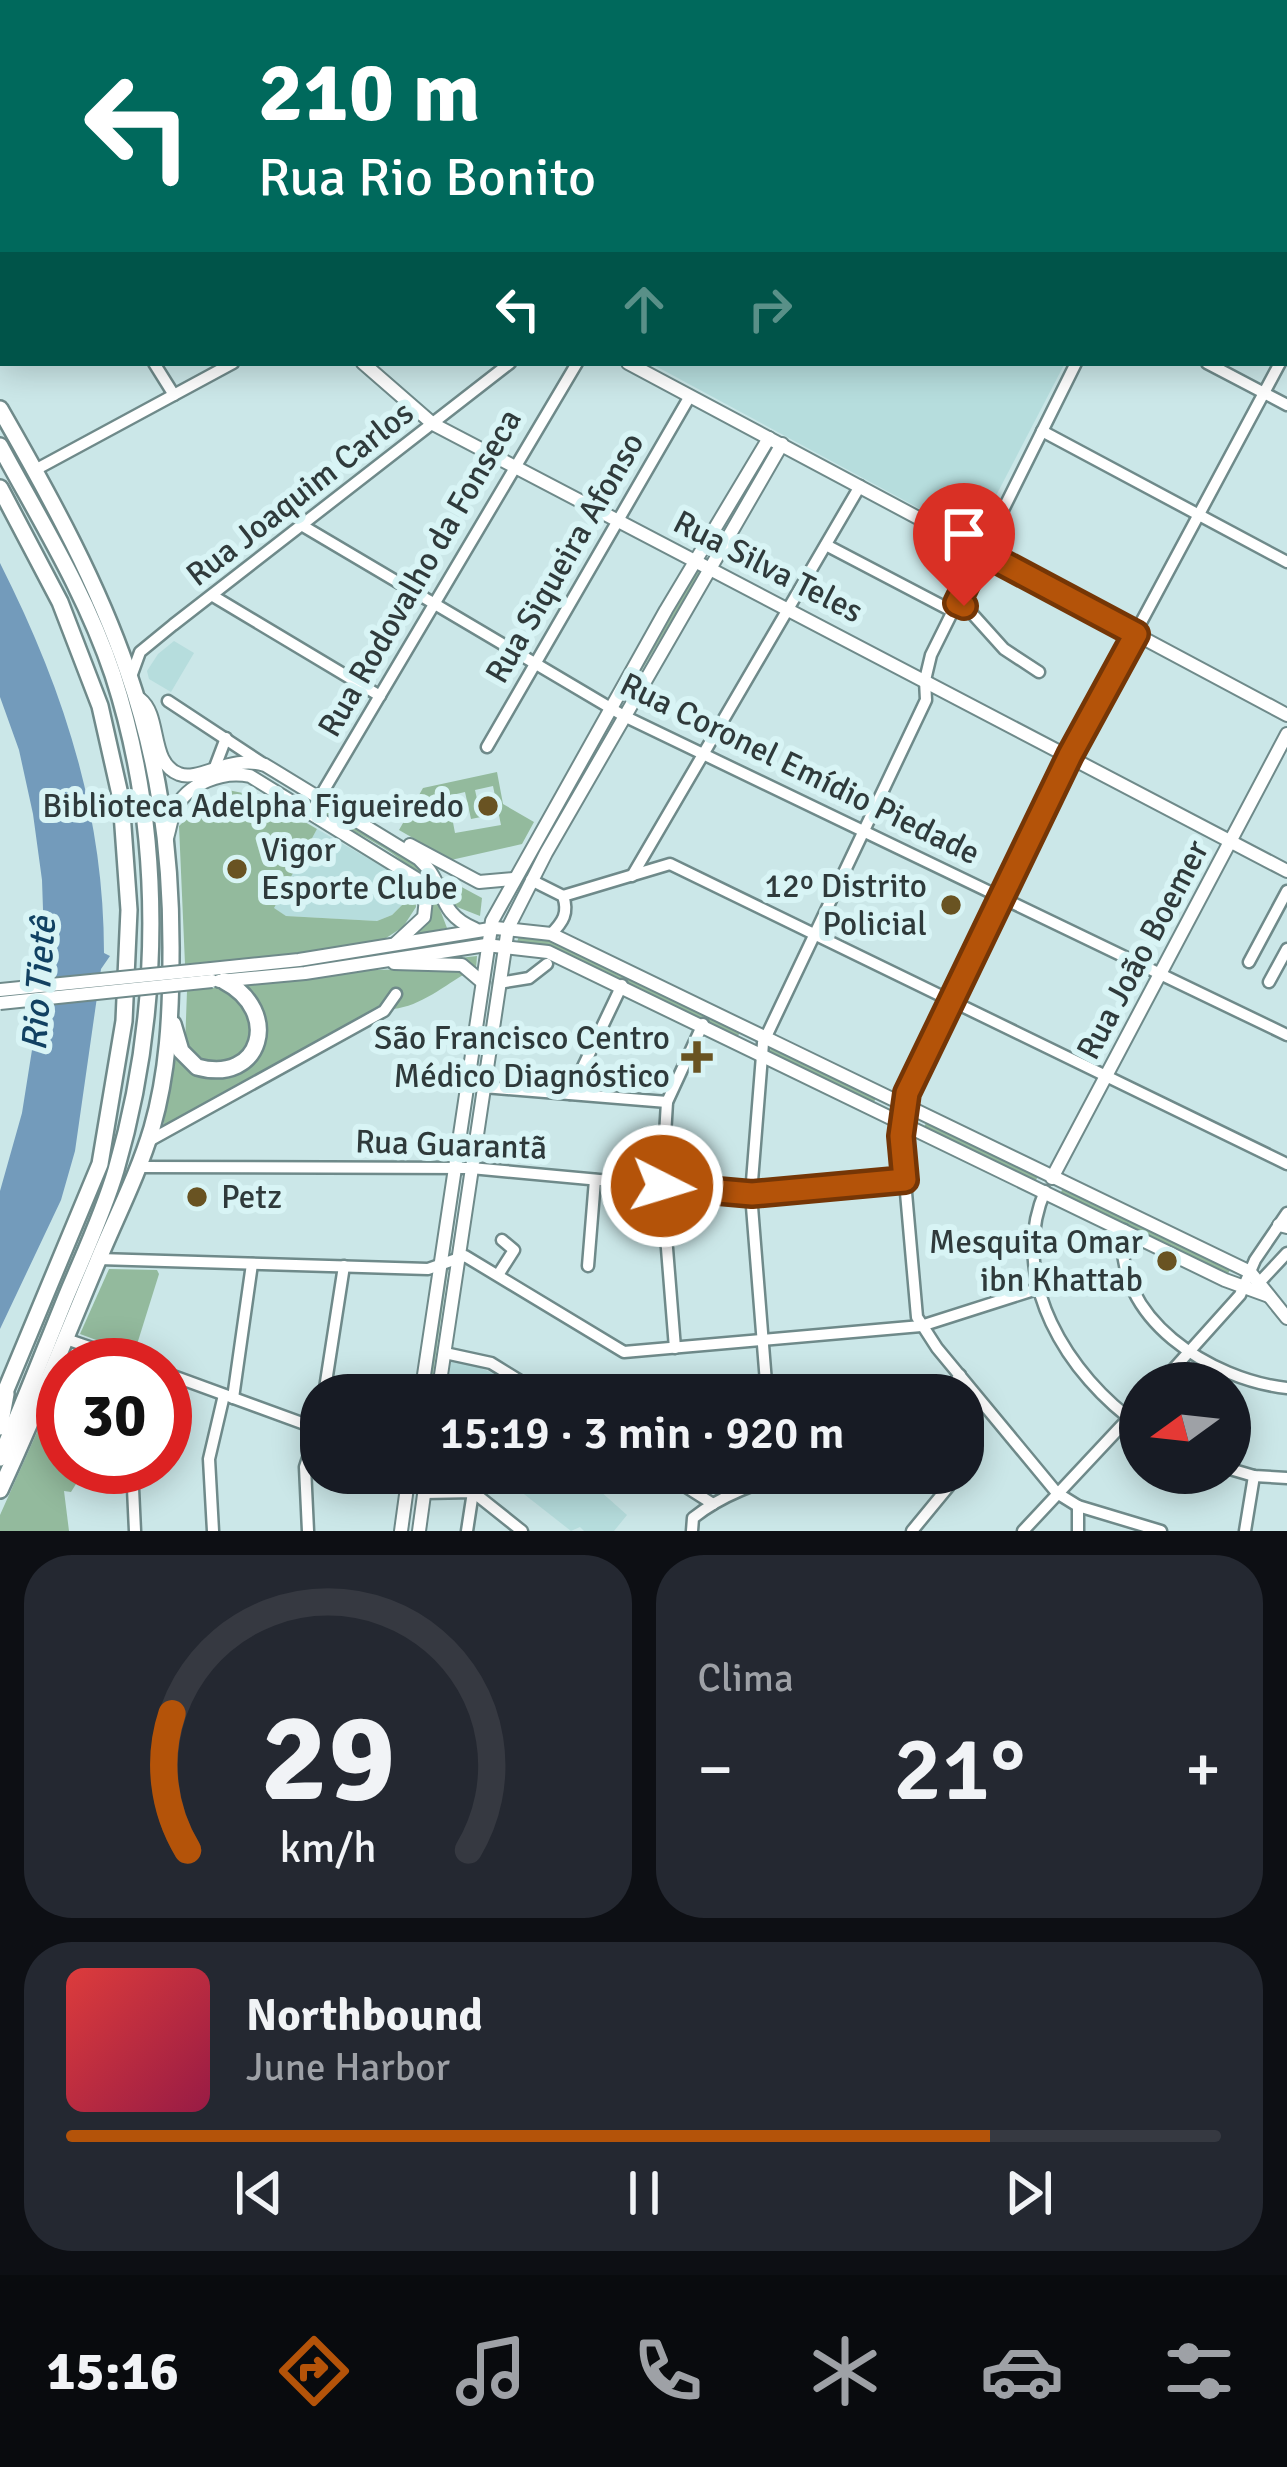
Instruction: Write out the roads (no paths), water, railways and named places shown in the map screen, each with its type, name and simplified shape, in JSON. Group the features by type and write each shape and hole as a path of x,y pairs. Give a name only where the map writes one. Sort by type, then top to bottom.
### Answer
{"highway":[{"path":"0,409 89,571 132,674 154,756 167,839 170,1010 157,1152 138,1168 66,1338"},
{"path":"0,424 60,546 62,561"},
{"path":"0,446 62,561 112,672 134,747 148,829 152,892 146,998 132,1108 115,1173 0,1458"},
{"path":"0,488 60,602 100,706 121,799 129,910 124,1021 100,1164 3,1397 0,1427"},
{"path":"170,1010 176,1037 190,1062 212,1070 236,1066 254,1050 259,1019 249,998 216,977"},
{"path":"120,1208 145,1085 152,1024 146,998"},
{"path":"0,1490 36,1408"}],"main road":[{"name":"Rua Silva Teles","path":"366,366 433,424 1287,871"},
{"path":"634,366 1287,715"},
{"path":"442,1374 508,928 696,561 776,441"},
{"path":"424,1374 482,982 483,929 710,568 776,441"},
{"path":"140,699 147,704 164,760 172,771 189,776 242,761 265,765 397,843 431,870 453,917 483,929"},
{"name":"Rua João Boemer","path":"1045,1192 1287,734"},
{"path":"167,839 173,813 185,795 226,775 250,776 406,869 421,885 426,899 424,917 394,944"},
{"path":"397,843 411,844 479,882 513,879"},
{"path":"0,990 216,977 483,929 551,934 1053,1176 1270,1297 1287,1318"},
{"path":"0,1003 387,961 486,945 548,952 1124,1230 1249,1285"},
{"path":"387,961 409,966 461,965 482,982"},
{"path":"401,1531 406,1494"},
{"path":"419,1531 424,1494"}],"street":[{"path":"156,366 174,395"},
{"path":"35,470 227,366"},
{"name":"Rua Joaquim Carlos","path":"132,674 140,652 506,366"},
{"name":"Rua Rodovalho da Fonseca","path":"311,812 575,366"},
{"path":"765,1374 752,1194 766,1035 926,700 931,656 1074,366"},
{"path":"1213,366 1287,405"},
{"path":"958,1374 921,1326 905,1180 904,1102 1070,755 1279,366"},
{"name":"Rua Siqueira Afonso","path":"487,747 689,396"},
{"path":"1042,431 1287,562"},
{"path":"632,876 860,486"},
{"name":"Rua Coronel Emídio Piedade","path":"303,526 618,712 1287,1035"},
{"path":"826,544 954,607 968,609 1004,649 1039,672"},
{"path":"213,596 380,696"},
{"path":"168,701 265,765"},
{"path":"215,767 226,738"},
{"path":"646,851 1287,1164"},
{"path":"531,880 563,896 670,864"},
{"path":"1249,962 1287,891"},
{"path":"551,934 566,915 563,896"},
{"path":"1269,982 1287,949"},
{"path":"499,983 529,977 547,964"},
{"path":"571,1094 622,986"},
{"path":"157,1152 164,1134 384,1011 396,994"},
{"path":"675,1348 662,1186 667,1102 703,1024"},
{"path":"484,1087 667,1102"},
{"name":"Rua Guarantã","path":"157,1152 471,1168 752,1194 905,1180"},
{"path":"588,1266 595,1180"},
{"path":"1045,1192 1032,1243 1037,1289 1072,1359 1119,1407"},
{"path":"1249,1285 1284,1222"},
{"path":"1124,1230 1123,1258 1136,1294 1155,1320 1189,1352 1236,1378 1287,1388"},
{"path":"498,1275 514,1250 502,1240"},
{"path":"1180,1362 1249,1285 1287,1253"},
{"path":"99,1258 428,1269 459,1255 614,1349 638,1352 921,1326 1037,1289"},
{"path":"213,1531 209,1460 228,1396 252,1264"},
{"path":"327,1374 344,1266"},
{"path":"445,1353 491,1363 509,1374"},
{"path":"192,1383 300,1419"},
{"path":"984,1405 1057,1492 1078,1506 1161,1531"},
{"path":"1023,1531 1057,1492 1119,1436"},
{"path":"1251,1475 1287,1478"},
{"path":"1245,1531 1254,1476"},
{"path":"133,1494 135,1531"},
{"path":"306,1494 308,1531"},
{"path":"467,1531 473,1494"},
{"path":"476,1494 522,1531"},
{"path":"697,1494 713,1504"},
{"path":"692,1531 693,1518 729,1494"},
{"path":"912,1531 942,1494"},
{"path":"1078,1506 1078,1531"}],"place":[{"name":"Biblioteca Adelpha Figueiredo","path":"488,806"},
{"name":"Vigor Esporte Clube","path":"237,869"},
{"name":"12º Distrito Policial","path":"951,905"},
{"name":"São Francisco Centro Médico Diagnóstico","path":"697,1057"},
{"name":"Petz","path":"197,1197"},
{"name":"Mesquita Omar ibn Khattab","path":"1167,1261"}],"water label":[{"name":"Rio Tietê","path":"39,984"}]}
